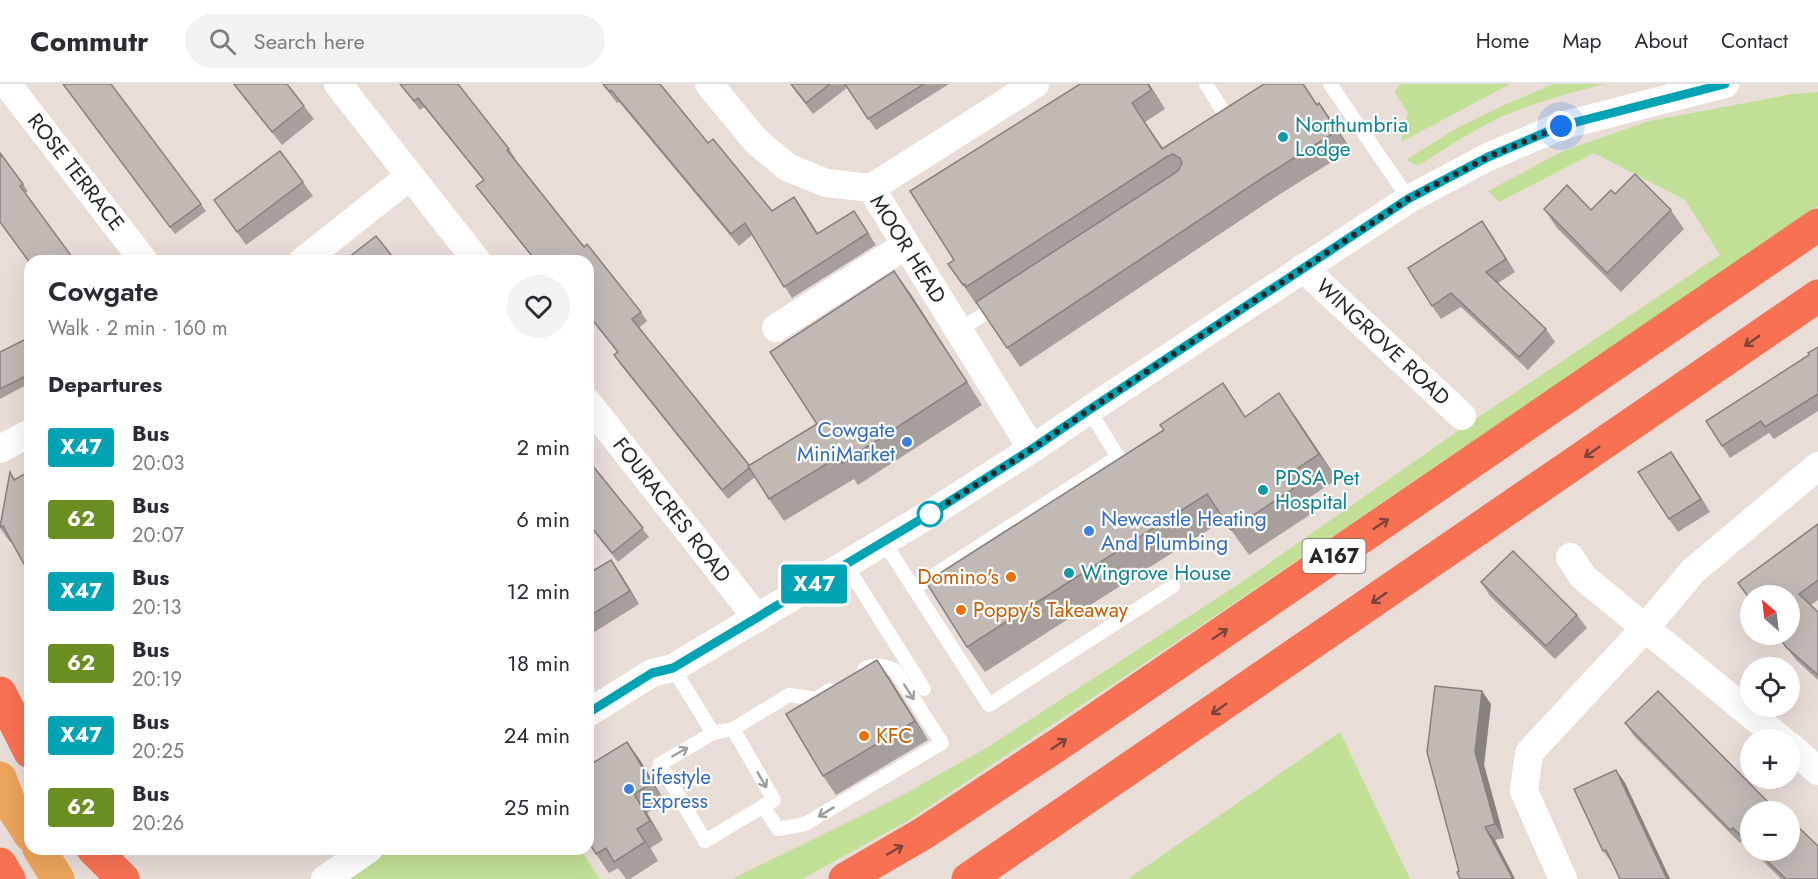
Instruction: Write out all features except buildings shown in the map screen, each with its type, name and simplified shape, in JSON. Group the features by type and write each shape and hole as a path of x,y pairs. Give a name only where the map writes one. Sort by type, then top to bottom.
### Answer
{"highway":[{"name":"A167","path":"845,879 924,833 1062,742 1818,225"},
{"name":"A167","path":"968,879 1818,296"},
{"path":"0,693 24,741"},
{"path":"99,855 123,879"},
{"path":"0,864 9,879"}],"main road":[{"path":"0,778 10,804 24,826"},
{"path":"43,855 58,879"}],"street":[{"name":"ROSE TERRACE","path":"7,84 139,255"},
{"path":"338,84 472,255"},
{"name":"MOOR HEAD","path":"709,84 756,141 787,167 826,183 871,188 1032,449"},
{"path":"871,188 1035,84"},
{"path":"594,710 757,618 884,542 1032,449 1408,199 1488,157 1561,126 1725,84"},
{"path":"311,255 410,176"},
{"path":"776,328 906,245"},
{"name":"WINGROVE ROAD","path":"1303,268 1462,416"},
{"name":"FOURACRES ROAD","path":"594,411 757,618"},
{"path":"0,449 24,436"},
{"path":"1563,879 1524,791 1529,753 1646,627 1693,571 1818,466"},
{"path":"1570,557 1583,577 1769,729"},
{"path":"1800,755 1818,771"},
{"path":"325,879 360,855"}],"lane":[{"path":"1206,84 1228,118 1247,107"},
{"path":"1330,84 1408,199"},
{"path":"959,330 1008,298"},
{"path":"914,588 1118,457 1089,410"},
{"path":"884,542 989,705 1173,586"},
{"path":"846,565 924,689"},
{"path":"733,729 774,800 763,806 705,841 660,764 713,732 733,729 789,695 816,699 868,666 880,665 895,670 942,743 806,824 778,829 763,806"},
{"path":"663,671 713,732"}],"green space":[{"path":"1401,84 1510,84 1401,142 1408,113 1394,91"},
{"path":"1554,84 1604,84 1515,111 1465,136 1418,166 1406,160 1457,128"},
{"path":"1818,92 1818,206 1233,604 909,820 802,879 732,879 901,796 988,747 1242,582 1455,433 1720,255 1685,200 1594,153 1499,202 1488,191 1563,151 1649,121 1793,94"},
{"path":"1340,732 1410,879 1128,879"},
{"path":"380,855 584,855 600,879 344,879 354,870"}],"bus line":[{"name":"X47","path":"594,709 652,673 673,668 933,512 1032,449 1408,199 1488,157 1561,126 1725,84"}],"place":[{"name":"Northumbria Lodge","path":"1283,137"},
{"name":"Cowgate MiniMarket","path":"907,442"},
{"name":"PDSA Pet Hospital","path":"1263,490"},
{"name":"Newcastle Heating And Plumbing","path":"1089,531"},
{"name":"Wingrove House","path":"1069,573"},
{"name":"Domino's","path":"1011,577"},
{"name":"Poppy's Takeaway","path":"961,610"},
{"name":"KFC","path":"864,736"},
{"name":"Lifestyle Express","path":"629,789"}],"route":[{"path":"930,514 1032,449 1408,199 1488,157 1561,126"}]}
